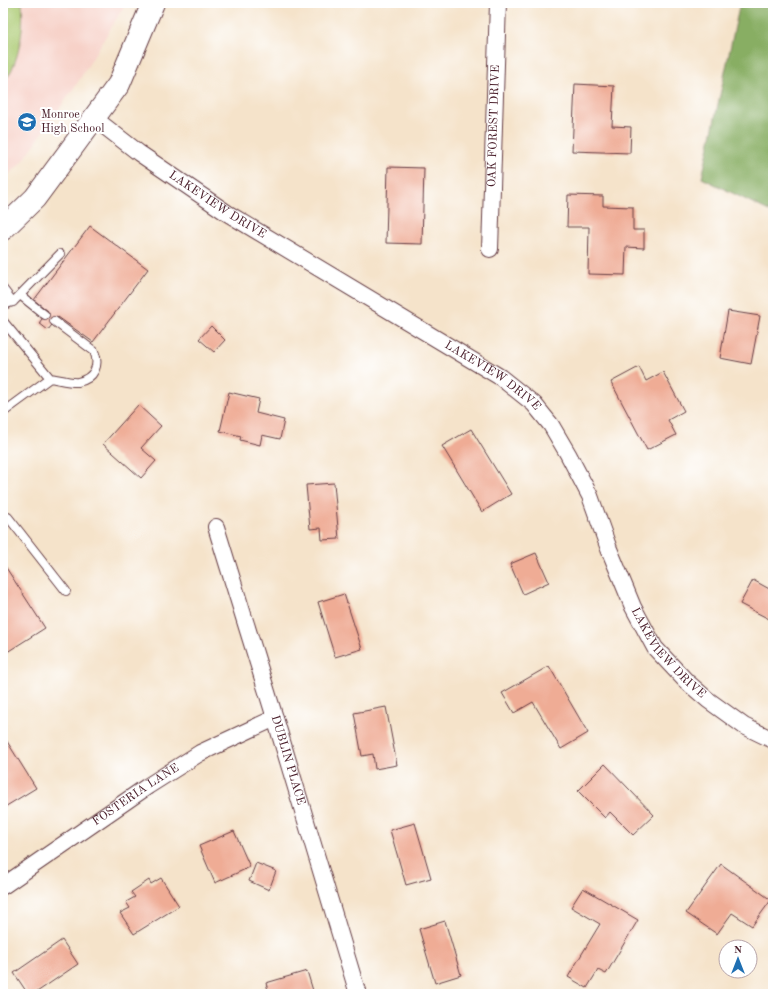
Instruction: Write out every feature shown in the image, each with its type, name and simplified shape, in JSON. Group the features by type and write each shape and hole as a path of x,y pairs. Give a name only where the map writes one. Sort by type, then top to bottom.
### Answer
{"street":[{"path":"3,229 35,198 119,84 153,3"},
{"name":"OAK FOREST DRIVE","path":"490,249 498,3"},
{"name":"LAKEVIEW DRIVE","path":"94,118 139,153 227,213 500,377 534,404 551,425 590,496 609,550 633,607 655,648 686,681 708,700 744,726 773,740"},
{"name":"DUBLIN PLACE","path":"216,527 358,994"},
{"name":"FOSTERIA LANE","path":"3,886 200,752 275,718"}],"lane":[{"path":"3,305 13,302 60,254"},
{"path":"3,289 13,302"},
{"path":"20,295 45,314"},
{"path":"3,321 50,378 78,382 92,375 97,365 97,357 94,351 54,321"},
{"path":"3,411 50,378"},
{"path":"3,518 8,517 66,591"}],"shaded area":[{"name":"Monroe High School","path":"3,3 126,3 78,82 23,161 3,180"}],"green space":[{"path":"3,3 22,3 23,19 18,53 11,71 3,83"},
{"path":"740,3 773,3 773,213 702,178"}],"building":[{"path":"575,84 614,86 612,126 631,127 630,153 572,151"},
{"path":"388,167 424,168 422,244 386,243"},
{"path":"568,195 603,196 603,206 633,207 633,230 644,230 644,248 626,247 625,275 588,274 589,227 567,227"},
{"path":"90,226 148,269 93,342 58,317 48,330 39,323 48,311 34,300"},
{"path":"728,311 760,316 751,364 720,358"},
{"path":"211,326 225,340 214,352 199,339"},
{"path":"639,367 646,381 663,372 684,411 668,420 676,435 647,450 611,382"},
{"path":"229,392 259,399 256,413 284,420 280,439 262,435 260,445 240,440 241,436 220,431"},
{"path":"138,405 161,426 141,448 156,461 141,478 103,444"},
{"path":"471,429 511,494 482,512 442,446"},
{"path":"334,483 339,539 322,540 321,528 310,529 306,485"},
{"path":"536,553 549,582 523,594 510,564"},
{"path":"3,563 45,628 4,654 3,652"},
{"path":"753,580 773,591 773,621 740,604"},
{"path":"344,594 362,649 335,657 318,602"},
{"path":"549,666 588,733 561,749 533,702 514,713 502,693"},
{"path":"386,707 397,765 375,769 373,754 362,756 354,713"},
{"path":"3,735 36,788 3,808"},
{"path":"605,764 654,815 633,835 610,812 605,818 578,791"},
{"path":"415,823 431,878 406,885 390,830"},
{"path":"234,831 250,867 215,883 199,846"},
{"path":"256,863 276,871 269,890 249,881"},
{"path":"721,864 771,900 752,926 732,913 717,934 686,913"},
{"path":"161,878 179,906 134,934 120,913 130,908 126,902 135,897 131,892 149,880 151,884"},
{"path":"583,888 638,920 606,974 598,970 587,988 568,977 600,924 571,907"},
{"path":"445,921 461,975 435,983 419,929"},
{"path":"62,940 78,964 34,994 28,994 14,973"},
{"path":"307,971 314,994 269,994 266,983"}],"place":[{"name":"Monroe High School","path":"27,122"}]}
